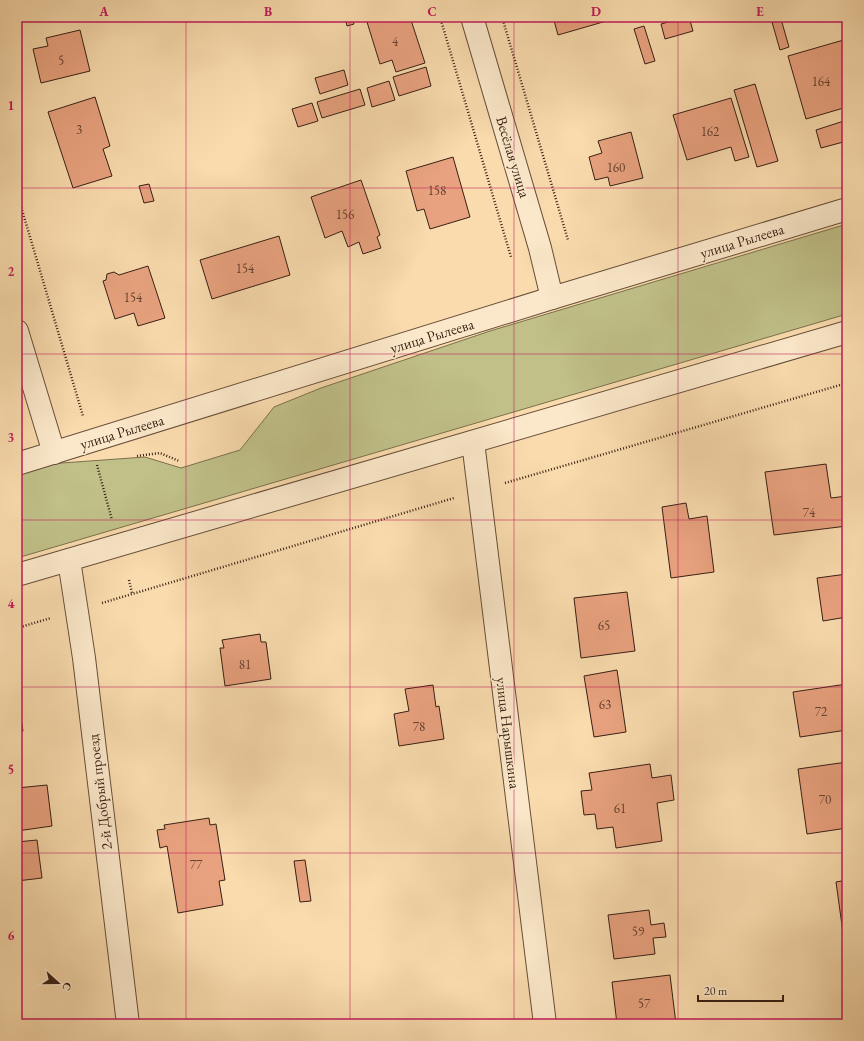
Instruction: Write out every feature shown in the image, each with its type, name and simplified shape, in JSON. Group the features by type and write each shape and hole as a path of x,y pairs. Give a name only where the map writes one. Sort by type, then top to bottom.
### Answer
{"street":[{"name":"Весёлая улица","path":"472,17 538,241 552,298"},
{"name":"улица Рылеева","path":"17,464 552,298 847,209"},
{"path":"17,330 54,453"},
{"path":"17,575 847,332"},
{"name":"улица Нарышкина","path":"473,442 545,1024"},
{"name":"2-й Добрый проезд","path":"69,560 84,658 128,1024"}],"path":[{"path":"440,17 511,257"},
{"path":"502,17 568,240"},
{"path":"17,193 84,419"},
{"path":"17,628 847,383"},
{"path":"131,456 160,453 180,461"},
{"path":"95,460 114,527"},
{"path":"129,580 132,594"}],"green space":[{"path":"847,224 847,314 17,558 17,474 48,464 145,457 181,468 240,450 274,407 321,388 490,331"}],"building":[{"path":"345,17 352,17 354,24 347,26"},
{"path":"382,17 410,17 425,63 396,72 392,60 380,64 367,22"},
{"path":"553,17 609,17 610,20 558,35"},
{"path":"689,17 693,31 665,39 661,24"},
{"path":"781,19 789,47 780,50 772,22"},
{"path":"644,26 655,61 645,64 634,29"},
{"path":"80,30 90,71 41,83 33,49 48,46 46,38"},
{"path":"847,39 847,107 806,119 788,56"},
{"path":"426,67 431,86 399,96 393,77"},
{"path":"344,70 348,85 320,94 315,78"},
{"path":"389,81 395,100 372,107 367,88"},
{"path":"755,84 778,161 757,167 734,90"},
{"path":"360,89 365,105 322,118 317,102"},
{"path":"95,97 110,146 103,149 112,176 73,188 48,112"},
{"path":"731,98 749,157 735,161 731,147 687,160 673,115"},
{"path":"312,103 318,121 298,127 292,109"},
{"path":"847,120 847,141 821,148 816,130"},
{"path":"631,132 643,178 610,186 608,177 595,180 589,157 602,153 598,141"},
{"path":"453,157 470,217 430,229 424,209 417,211 406,171"},
{"path":"361,180 380,235 377,237 381,248 363,254 359,242 348,247 342,231 325,238 311,197"},
{"path":"149,184 154,201 144,203 139,186"},
{"path":"279,236 290,275 212,299 200,260"},
{"path":"148,266 165,318 138,326 134,313 115,319 103,281 106,280 107,274 114,272 119,275"},
{"path":"826,464 831,498 847,496 847,526 774,535 765,472"},
{"path":"686,503 689,519 707,516 714,572 671,578 662,507"},
{"path":"847,574 847,617 823,621 817,578"},
{"path":"627,592 635,651 581,658 574,598"},
{"path":"260,634 261,642 266,642 271,679 225,686 220,648 224,648 222,640"},
{"path":"617,670 626,732 594,737 584,676"},
{"path":"847,684 847,730 800,737 793,692"},
{"path":"433,685 436,707 439,706 444,739 399,746 394,714 409,711 405,689"},
{"path":"17,695 23,731 17,732"},
{"path":"847,762 847,828 807,834 798,769"},
{"path":"650,764 652,778 671,775 674,800 657,803 662,841 616,848 613,827 597,829 595,814 584,815 581,791 592,790 589,773"},
{"path":"47,785 52,826 17,831 17,788"},
{"path":"209,818 210,825 216,824 225,880 219,881 223,905 178,913 167,846 160,848 157,830 165,829 164,825"},
{"path":"37,840 42,878 17,881 17,842"},
{"path":"305,860 311,901 300,902 294,861"},
{"path":"847,880 847,940 844,940 836,882"},
{"path":"649,910 651,925 664,923 666,937 653,938 655,954 614,959 608,915"},
{"path":"670,975 676,1024 617,1024 612,982"}]}
